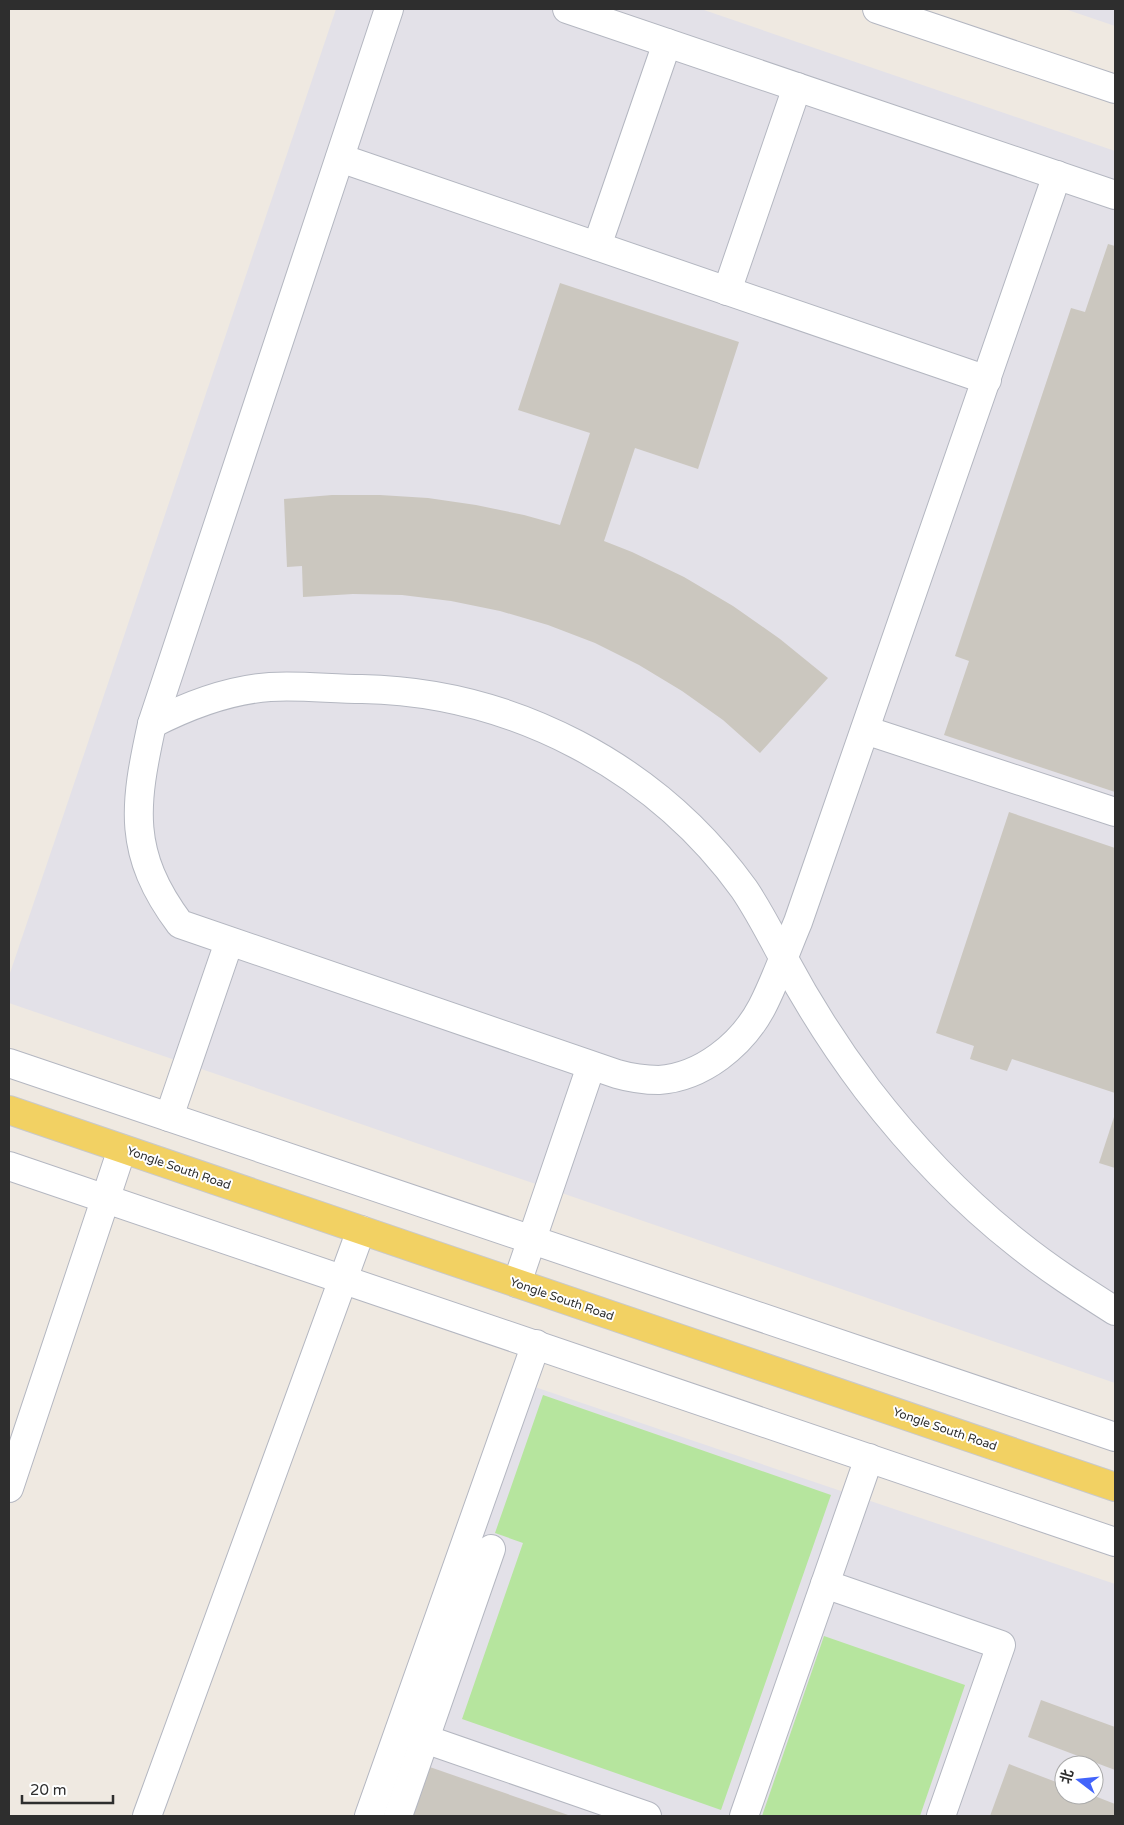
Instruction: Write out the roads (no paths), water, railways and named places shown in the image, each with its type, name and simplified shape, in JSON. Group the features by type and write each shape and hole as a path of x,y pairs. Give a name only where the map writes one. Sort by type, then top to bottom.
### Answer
{"main road":[{"name":"Yongle South Road","path":"9,1110 1115,1487"}],"street":[{"path":"390,9 152,724 141,775 138,801 139,828 144,854 152,879 164,903 180,924 617,1074 659,1080 680,1076 699,1069 729,1048 747,1029 762,1008 798,922 1057,175"},
{"path":"567,9 1115,195"},
{"path":"877,9 1115,89"},
{"path":"597,246 667,43"},
{"path":"727,291 797,87"},
{"path":"340,158 987,380"},
{"path":"152,724 182,709 215,697 243,691 271,687 375,690 422,694 469,703 504,713 571,740 587,749 636,779 666,803 700,837 744,890 765,922 783,957 832,1040 868,1090 937,1170 1016,1243 1055,1272 1115,1311"},
{"path":"865,730 1115,812"},
{"path":"169,1117 229,942"},
{"path":"9,1063 1115,1437"},
{"path":"517,1283 591,1066"},
{"path":"9,1488 122,1149"},
{"path":"9,1166 1115,1542"},
{"path":"147,1816 361,1230"},
{"path":"369,1816 536,1344"},
{"path":"744,1816 869,1458"},
{"path":"398,1816 490,1549"},
{"path":"825,1584 1001,1645 941,1816"},
{"path":"425,1739 647,1816"}]}
